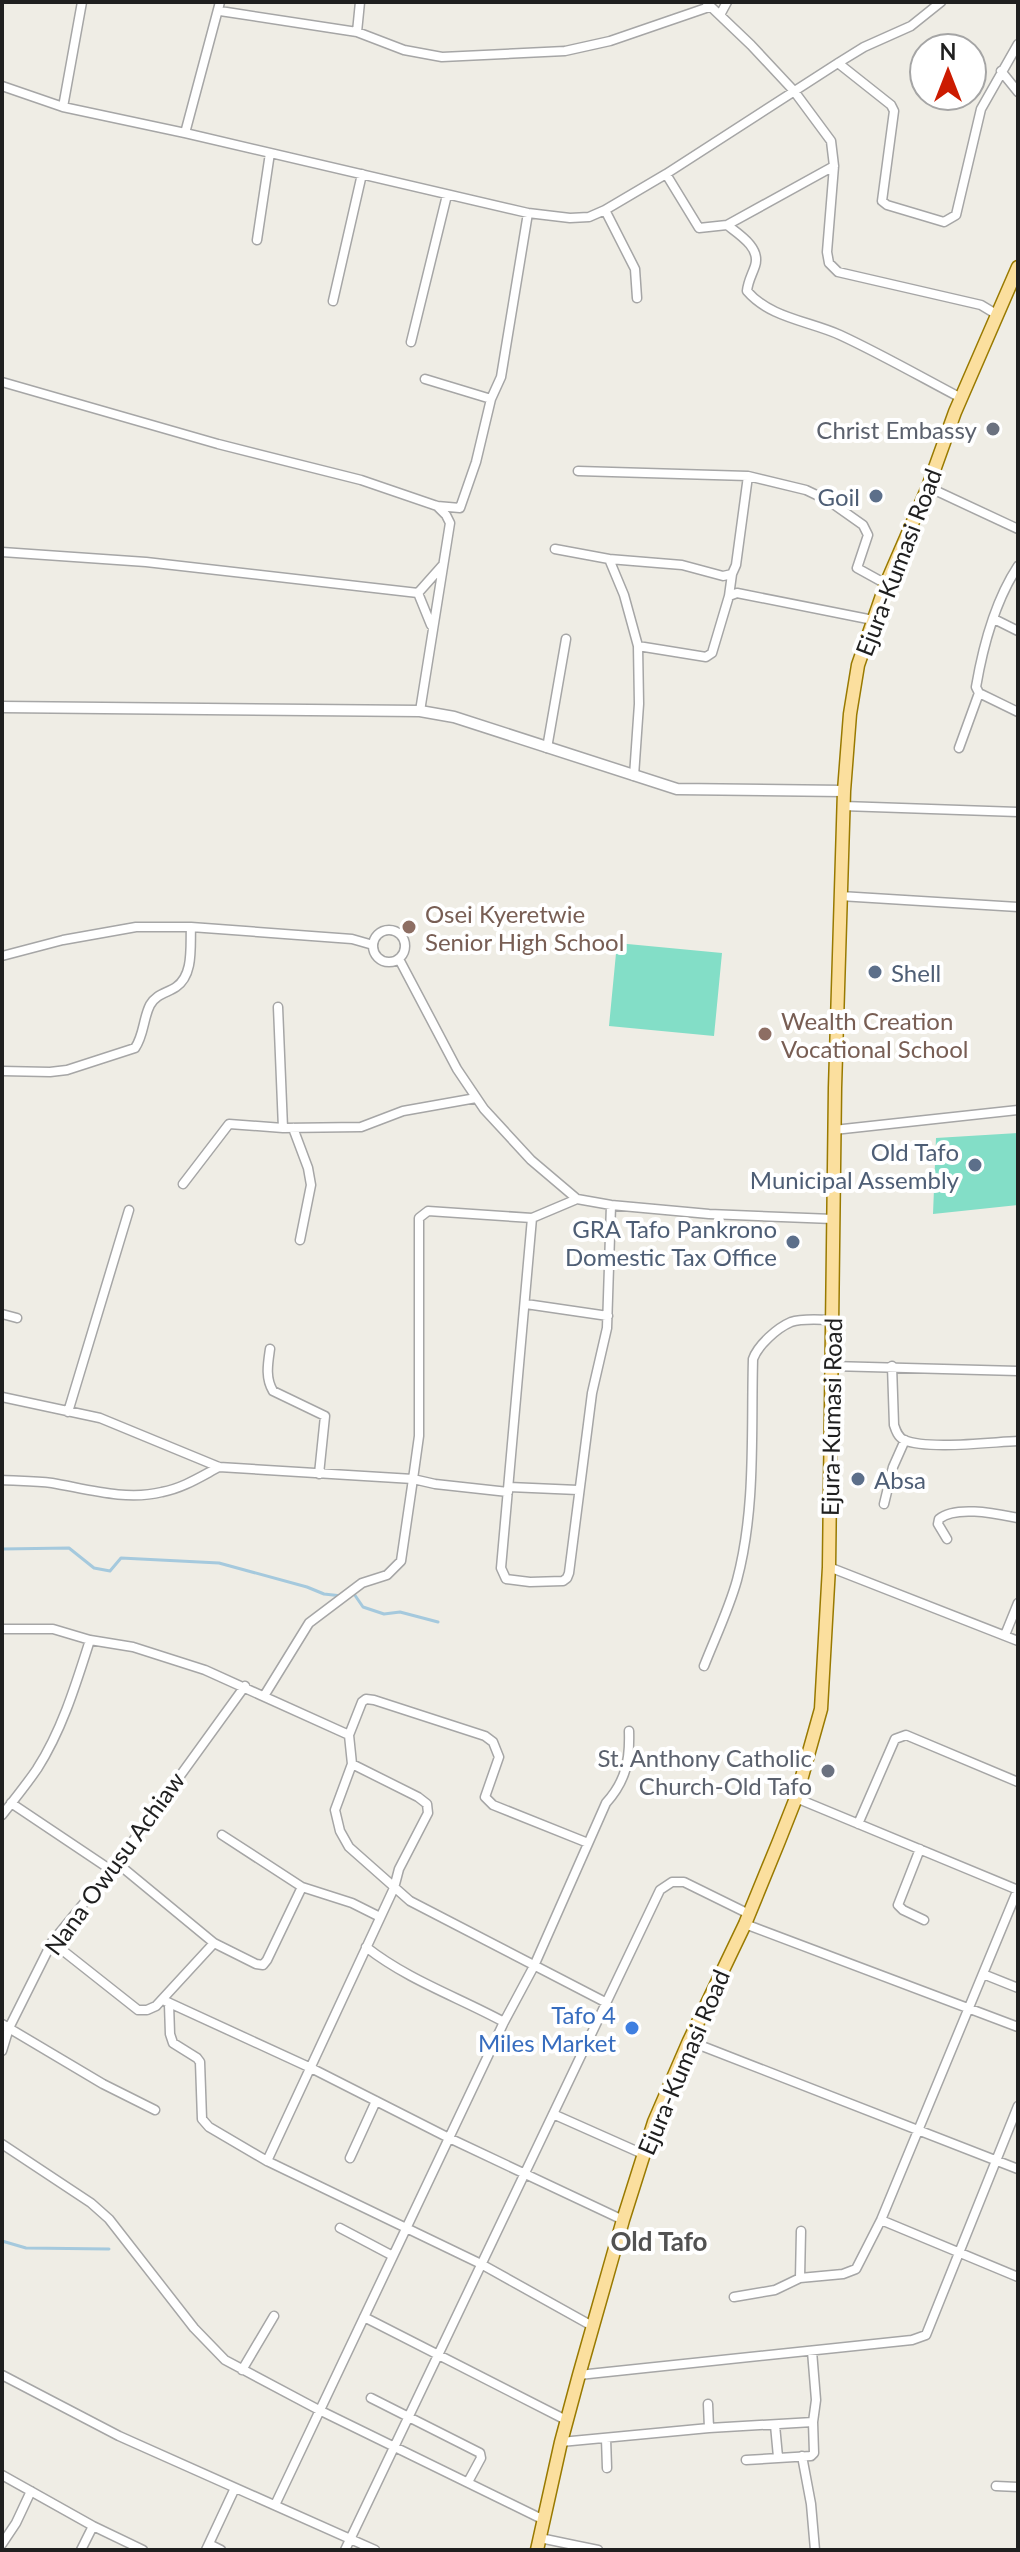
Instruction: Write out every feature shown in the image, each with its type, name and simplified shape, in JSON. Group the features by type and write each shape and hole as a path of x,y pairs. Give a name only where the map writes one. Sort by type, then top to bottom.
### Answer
{"main road":[{"name":"Ejura-Kumasi Road","path":"538,2544 579,2375 643,2154 689,2041 747,1919 796,1798 821,1709 829,1567 840,896 844,791 854,686 886,584 1018,267"}],"street":[{"path":"63,107 82,2"},
{"path":"357,32 360,2"},
{"path":"720,15 727,2"},
{"path":"2,86 63,107 447,195 528,213 589,217 666,174 864,47 911,26 941,2"},
{"path":"185,133 220,6 357,32 404,50 442,57 565,51 610,41 708,4 794,91 831,141 834,166 827,252 829,263 838,272 981,305 996,314"},
{"path":"838,63 891,105 894,111 882,201 944,222 956,215 981,109 1018,44"},
{"path":"1001,71 1018,92"},
{"path":"257,240 270,153"},
{"path":"666,174 699,228 727,225 834,166"},
{"path":"333,301 362,174"},
{"path":"411,342 447,195"},
{"path":"605,210 635,269 637,298"},
{"path":"2,382 218,444 361,480 437,506 460,508 491,399 501,377 528,213"},
{"path":"727,225 754,250 757,259 747,291 755,301 858,343 961,398"},
{"path":"425,379 491,399"},
{"path":"578,471 748,476 806,490 829,501 863,525 868,535 857,568 886,584"},
{"path":"638,646 706,657 712,653 736,565 748,476"},
{"path":"928,487 1018,529"},
{"path":"420,711 450,523 437,506"},
{"path":"555,549 609,559 682,565 723,576 732,574"},
{"path":"2,552 146,562 418,593"},
{"path":"609,559 624,595 638,646 639,704 634,776"},
{"path":"418,593 442,566"},
{"path":"1018,566 1007,582 994,619 976,687 979,693 1018,712"},
{"path":"418,593 433,629"},
{"path":"729,596 737,593 873,620"},
{"path":"994,619 1018,631"},
{"path":"547,748 566,639"},
{"path":"959,748 979,693"},
{"path":"2,707 420,711 454,717 677,789 844,791"},
{"path":"843,806 1018,812"},
{"path":"840,896 1018,907"},
{"path":"2,956 86,935 136,927 191,927 352,939 373,945"},
{"path":"2,1071 67,1070 135,1048 141,1039 150,1005 156,997 179,985 188,975 191,927"},
{"path":"384,931 397,932 406,943 405,952 399,959 391,962 375,954 373,945 376,936 384,931"},
{"path":"399,959 457,1069 476,1098 531,1160 577,1199 709,1214 833,1219"},
{"path":"278,1007 288,1128 308,1168 311,1185 300,1240"},
{"path":"183,1184 229,1124 288,1128 361,1127 403,1111 476,1098"},
{"path":"834,1130 1018,1110"},
{"path":"264,1696 309,1623 362,1583 387,1575 401,1561 419,1436 419,1218 428,1211 532,1218 577,1199"},
{"path":"532,1218 501,1568 510,1580 563,1581 569,1573 592,1393 608,1316 611,1205"},
{"path":"68,1412 129,1210"},
{"path":"526,1304 608,1316"},
{"path":"2,1314 17,1318"},
{"path":"704,1666 734,1588 743,1546 752,1464 753,1359 756,1351 793,1321 832,1320"},
{"path":"270,1349 269,1384 273,1391 325,1416 327,1422 319,1474"},
{"path":"831,1366 1018,1371"},
{"path":"892,1366 894,1425 897,1434 905,1440 928,1443 1018,1441"},
{"path":"2,1397 116,1423 142,1437 219,1467 413,1479 435,1484 508,1489 578,1490"},
{"path":"884,1504 897,1455 905,1440"},
{"path":"2,1480 139,1495 184,1486 219,1467"},
{"path":"947,1539 938,1524 943,1515 975,1512 1018,1518"},
{"path":"829,1567 1018,1641"},
{"path":"1005,1635 1018,1603"},
{"path":"2,1629 53,1629 90,1640 133,1647 245,1686 349,1735"},
{"path":"2,1815 36,1770 52,1741 73,1695 90,1640"},
{"name":"Nana Owusu Achiaw","path":"2,2051 6,2026 52,1942 114,1866 245,1686"},
{"path":"588,1843 493,1805 485,1797 499,1757 493,1742 485,1736 366,1699 362,1702 349,1735 352,1764 335,1810 336,1820 349,1847 410,1901 605,2002"},
{"path":"275,2505 504,2022 534,1966 606,1803 620,1787 630,1756 629,1731"},
{"path":"858,1824 895,1739 900,1736 906,1735 1018,1782"},
{"path":"267,2161 429,1808 418,1797 352,1764"},
{"path":"734,2297 775,2290 800,2278 843,2274 856,2269 881,2220 1018,1889 796,1798"},
{"path":"11,1803 114,1866 214,1943 256,1964 263,1965 302,1887"},
{"path":"222,1835 302,1887 352,1903 380,1917"},
{"path":"920,1849 898,1905 924,1920"},
{"path":"345,2550 605,2002 657,1895 666,1885 684,1882 747,1919 968,2010 1018,2027"},
{"path":"52,1942 138,2010 147,2010 166,2002 214,1943"},
{"path":"366,1947 435,1990 456,1997 504,2022"},
{"path":"983,1974 1018,1988"},
{"path":"166,2002 311,2068 449,2138 623,2220"},
{"path":"166,2002 173,2043 200,2062 202,2119 209,2127 267,2161 481,2264 594,2327"},
{"path":"6,2026 103,2084 155,2110"},
{"path":"689,2041 1018,2169"},
{"path":"350,2158 376,2101"},
{"path":"579,2375 912,2340 926,2335 1018,2106"},
{"path":"553,2114 643,2154"},
{"path":"2,2144 91,2203 109,2219 209,2345 225,2360 319,2410 544,2520"},
{"path":"881,2220 1018,2277"},
{"path":"340,2228 393,2256"},
{"path":"800,2278 801,2231"},
{"path":"242,2370 274,2316"},
{"path":"364,2317 568,2421"},
{"path":"746,2460 811,2456 814,2453 816,2400 812,2351"},
{"path":"2,2375 119,2436 375,2550"},
{"path":"371,2398 480,2453 481,2458 468,2482"},
{"path":"708,2404 709,2428"},
{"path":"561,2442 813,2422"},
{"path":"775,2425 778,2457"},
{"path":"606,2438 607,2468"},
{"path":"802,2456 815,2550"},
{"path":"2,2475 143,2550"},
{"path":"996,2486 1018,2487"},
{"path":"221,2550 208,2547 235,2488"},
{"path":"2,2544 31,2491"},
{"path":"81,2550 93,2526"},
{"path":"538,2544 598,2550"}],"green space":[{"path":"617,943 722,953 714,1036 609,1026"},
{"path":"1018,1133 1018,1205 933,1214 936,1138"}],"waterway":[{"path":"2,1549 69,1548 94,1568 110,1571 121,1558 219,1563 324,1594 342,1596"},
{"path":"352,1591 363,1607 384,1614 400,1612 438,1622"},
{"path":"2,2241 26,2248 109,2249"}],"place":[{"name":"Christ Embassy","path":"993,429"},
{"name":"Goil","path":"876,496"},
{"name":"Osei Kyeretwie Senior High School","path":"409,927"},
{"name":"Shell","path":"875,972"},
{"name":"Wealth Creation Vocational School","path":"765,1034"},
{"name":"Old Tafo Municipal Assembly","path":"975,1165"},
{"name":"GRA Tafo Pankrono Domestic Tax Office","path":"793,1242"},
{"name":"Absa","path":"858,1479"},
{"name":"St. Anthony Catholic Church-Old Tafo","path":"828,1771"},
{"name":"Tafo 4 Miles Market","path":"632,2028"}],"district":[{"name":"Old Tafo","path":"659,2241"}]}
